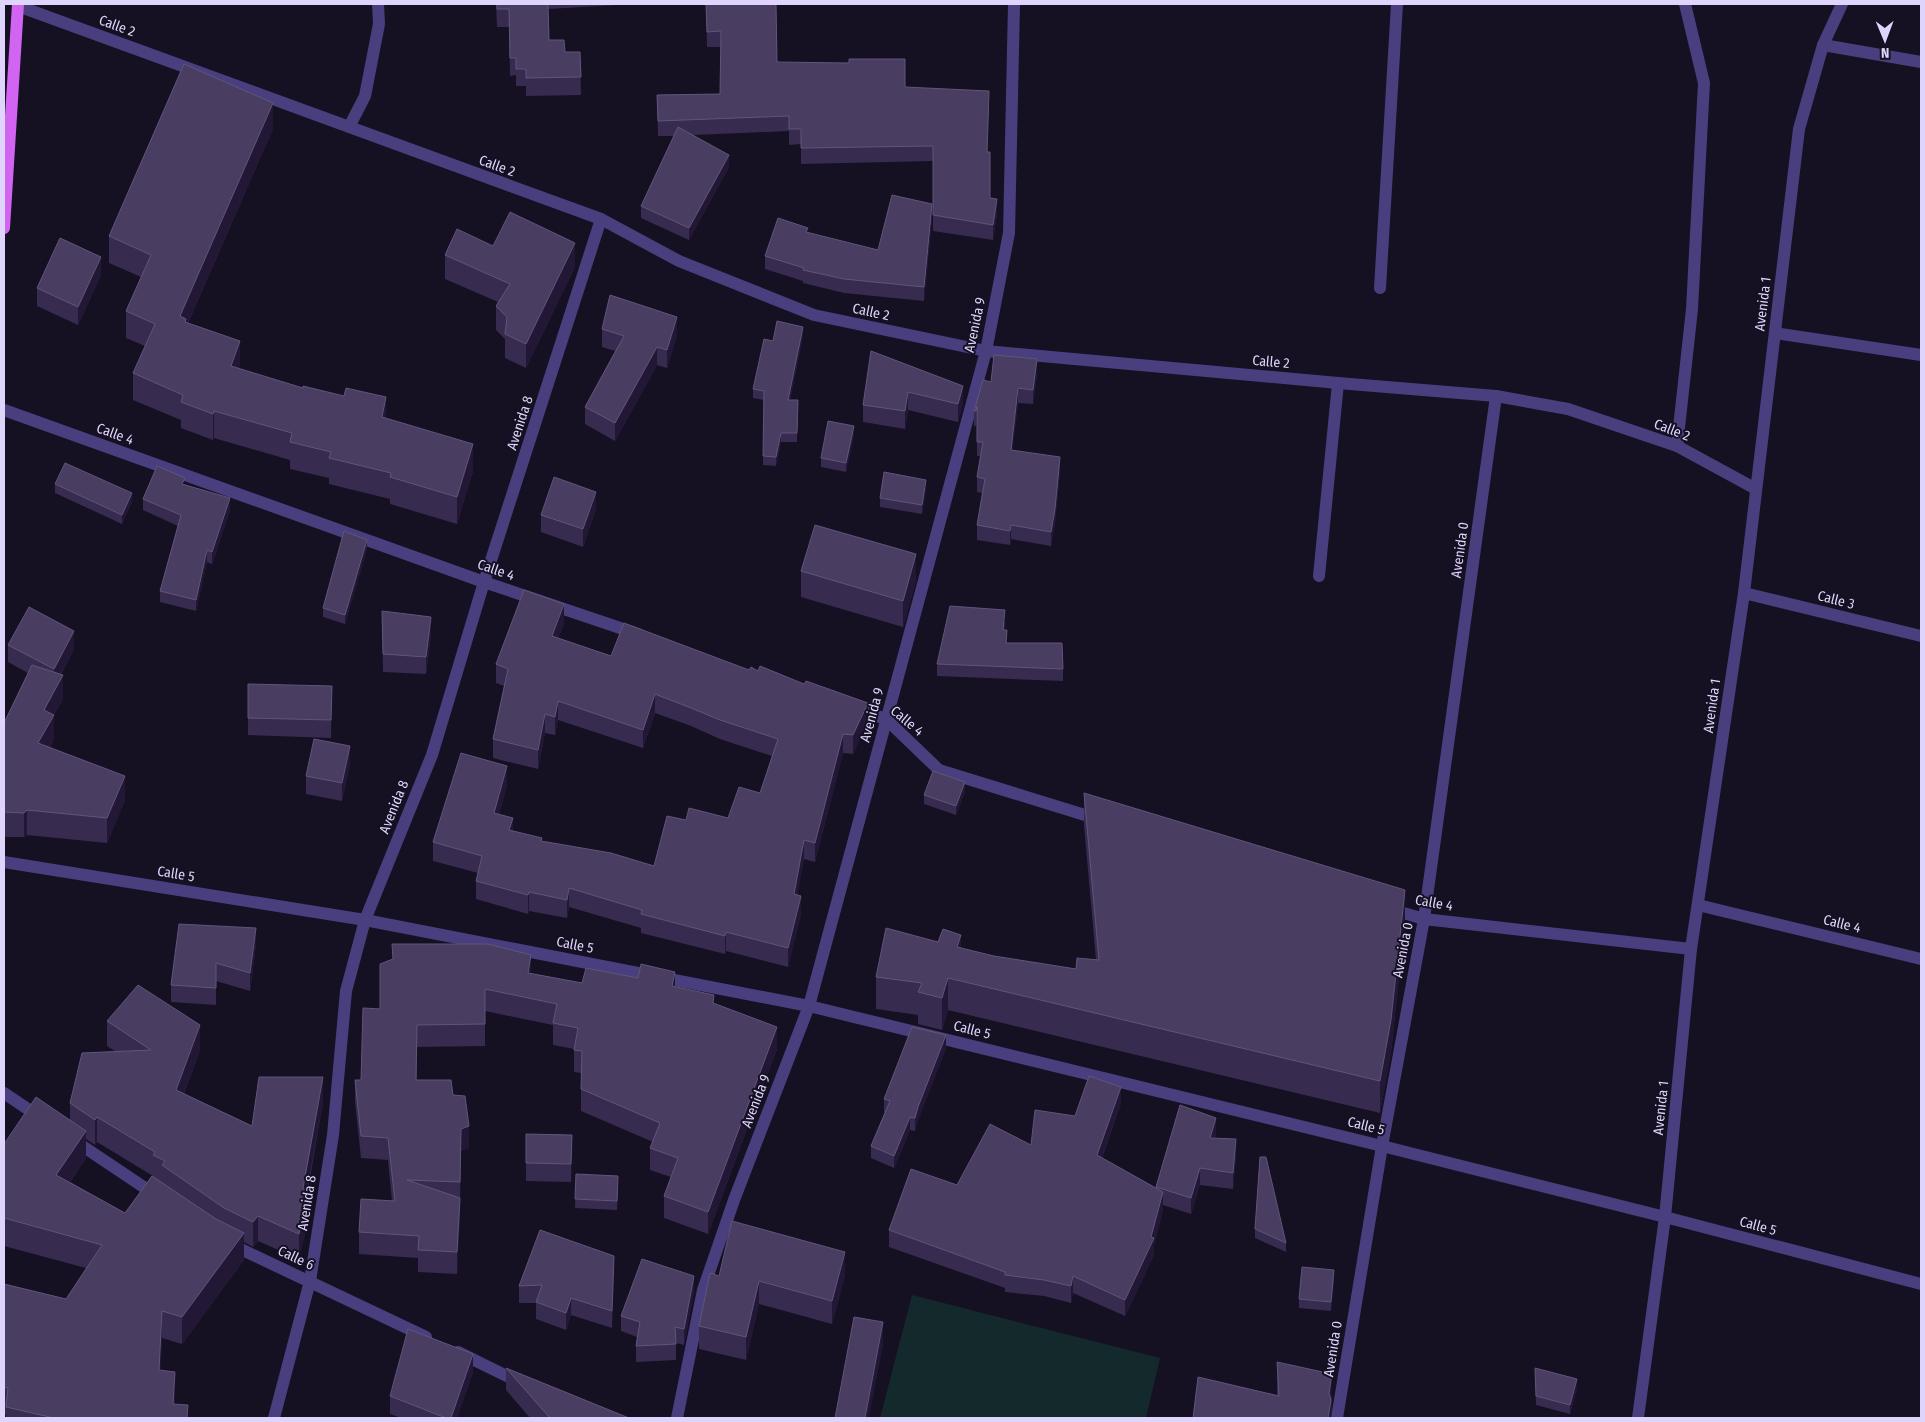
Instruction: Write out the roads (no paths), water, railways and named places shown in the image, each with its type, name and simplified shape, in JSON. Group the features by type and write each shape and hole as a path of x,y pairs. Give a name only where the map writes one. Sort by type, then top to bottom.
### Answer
{"main road":[{"path":"4,228 18,5"}],"street":[{"path":"349,127 365,96 379,24 378,4"},
{"name":"Avenida 9","path":"677,1418 703,1290 734,1200 809,1006 986,351 1009,233 1014,4"},
{"path":"1380,288 1397,4"},
{"path":"1677,446 1692,309 1704,83 1686,4"},
{"name":"Avenida 1","path":"1638,1418 1665,1216 1692,949 1744,593 1798,128 1823,45 1842,4"},
{"name":"Calle 2","path":"18,5 601,220 679,261 814,315 986,351 1496,396 1568,410 1677,446 1756,489"},
{"path":"1823,45 1921,62"},
{"name":"Avenida 8","path":"274,1418 310,1281 334,1135 346,991 365,920 432,755 484,582 601,220"},
{"path":"1775,333 1921,355"},
{"path":"1319,576 1338,383"},
{"name":"Avenida 0","path":"1337,1418 1382,1146 1424,919 1496,396"},
{"name":"Calle 4","path":"4,410 484,582 652,640"},
{"name":"Calle 3","path":"1744,593 1921,636"},
{"name":"Calle 4","path":"839,703 886,719 940,770 1110,823"},
{"name":"Calle 5","path":"4,862 365,920 809,1006 1665,1216 1921,1284"},
{"name":"Calle 4","path":"1376,904 1424,919 1692,949"},
{"name":"Calle 4","path":"1698,904 1921,958"},
{"path":"4,1093 164,1201"},
{"name":"Calle 6","path":"220,1240 533,1388"}]}
